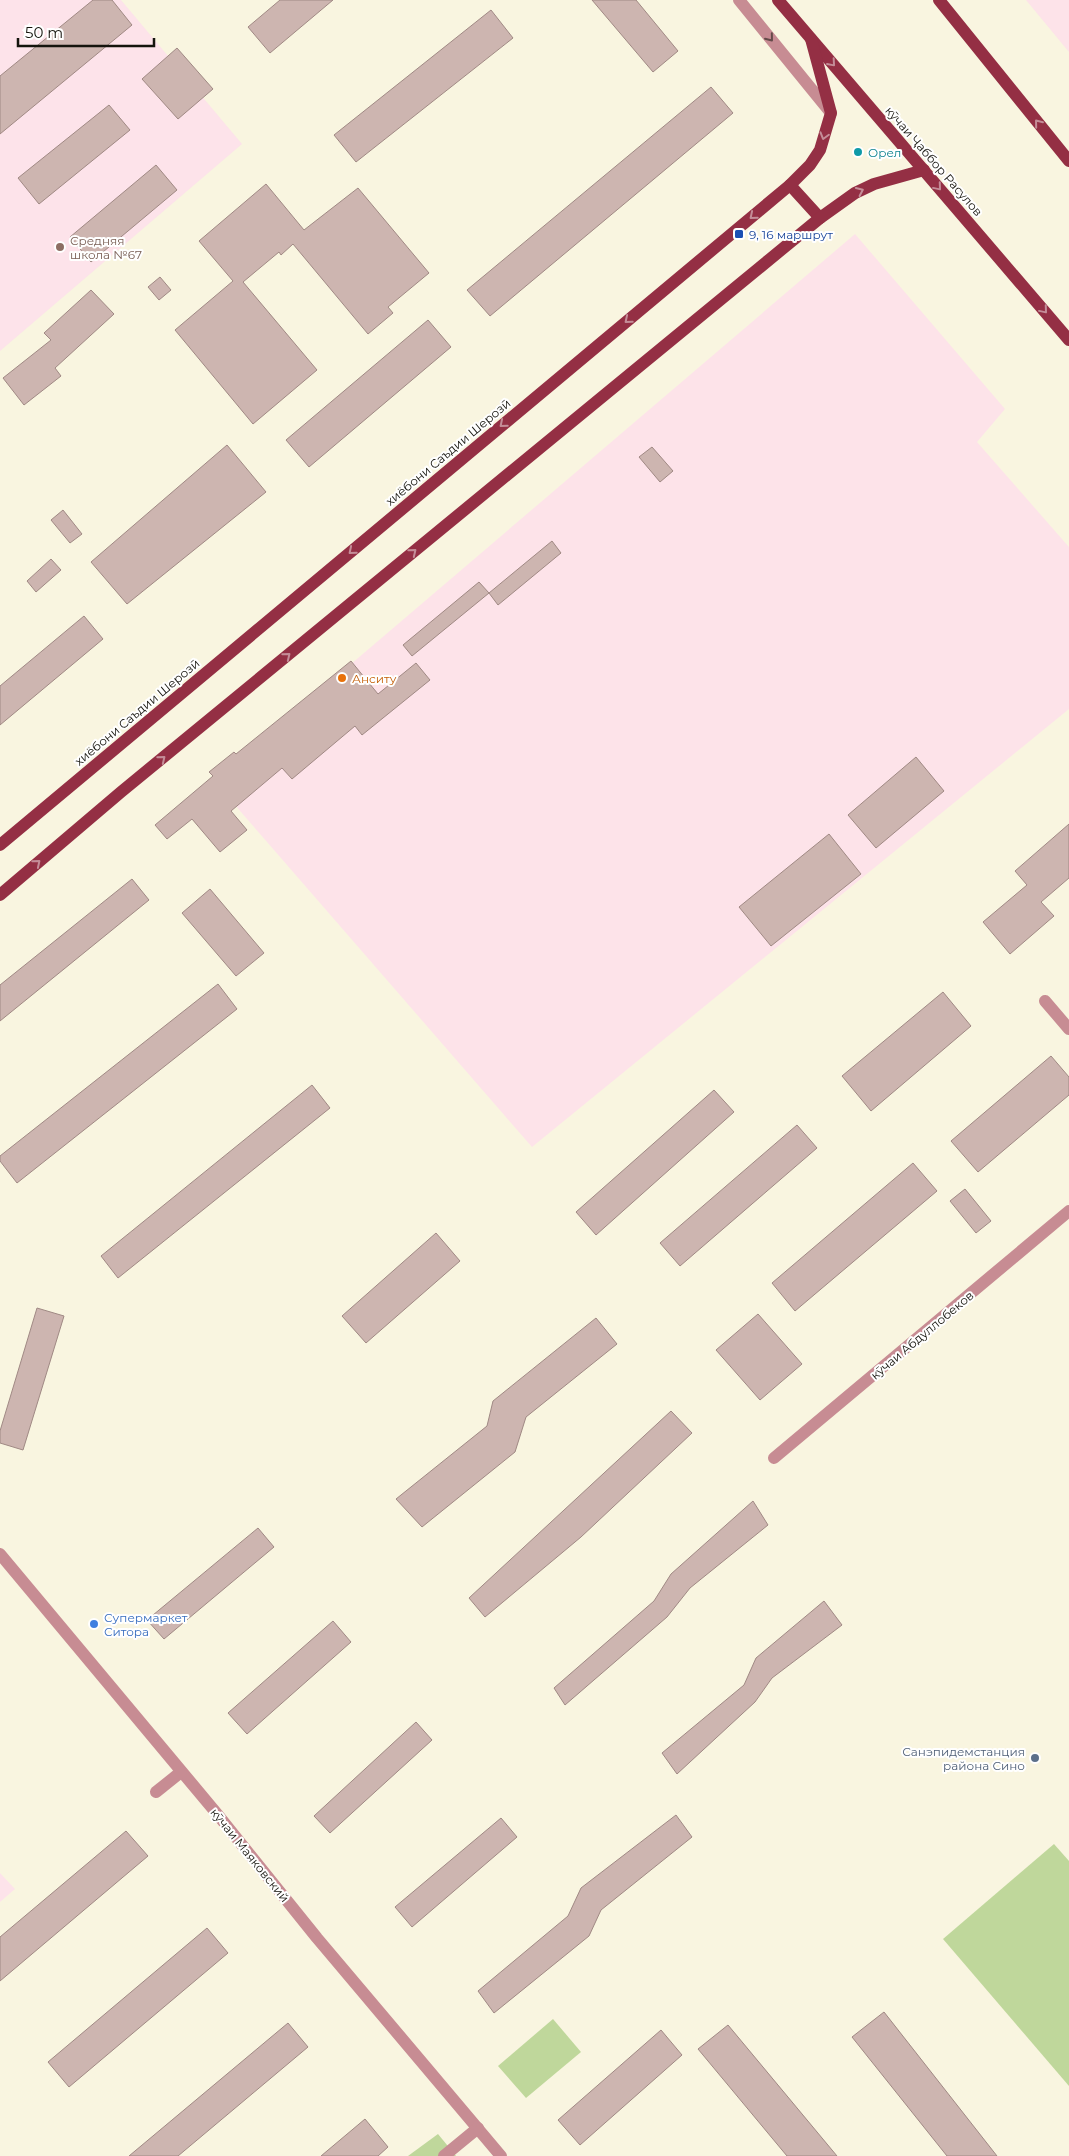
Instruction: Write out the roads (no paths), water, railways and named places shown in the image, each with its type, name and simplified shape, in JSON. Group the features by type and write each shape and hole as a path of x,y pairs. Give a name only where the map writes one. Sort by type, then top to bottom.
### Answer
{"main road":[{"name":"кӯчаи Ҷаббор Расулов","path":"778,0 1069,340"},
{"path":"939,0 1069,162"},
{"path":"811,39 831,113"},
{"name":"хиёбони Саъдии Шерозӣ","path":"0,845 790,185 810,166 820,150 831,113"},
{"path":"0,895 129,786 820,218 855,193 874,184 924,170"},
{"path":"790,185 820,218"}],"street":[{"path":"739,0 831,113"},
{"path":"1045,1001 1069,1029"},
{"name":"кӯчаи Абдуллобеков","path":"774,1458 1069,1211"},
{"name":"кӯчаи Маяковский","path":"0,1554 317,1938 501,2156"},
{"path":"156,1792 181,1772"},
{"path":"444,2156 478,2128"}],"place":[{"name":"Орел","path":"858,152"},
{"name":"9, 16 маршрут","path":"739,234"},
{"name":"Средняя школа №67","path":"60,247"},
{"name":"Анситу","path":"342,678"},
{"name":"Супермаркет Ситора","path":"94,1624"},
{"name":"Санэпидемстанция района Сино","path":"1035,1758"}]}
